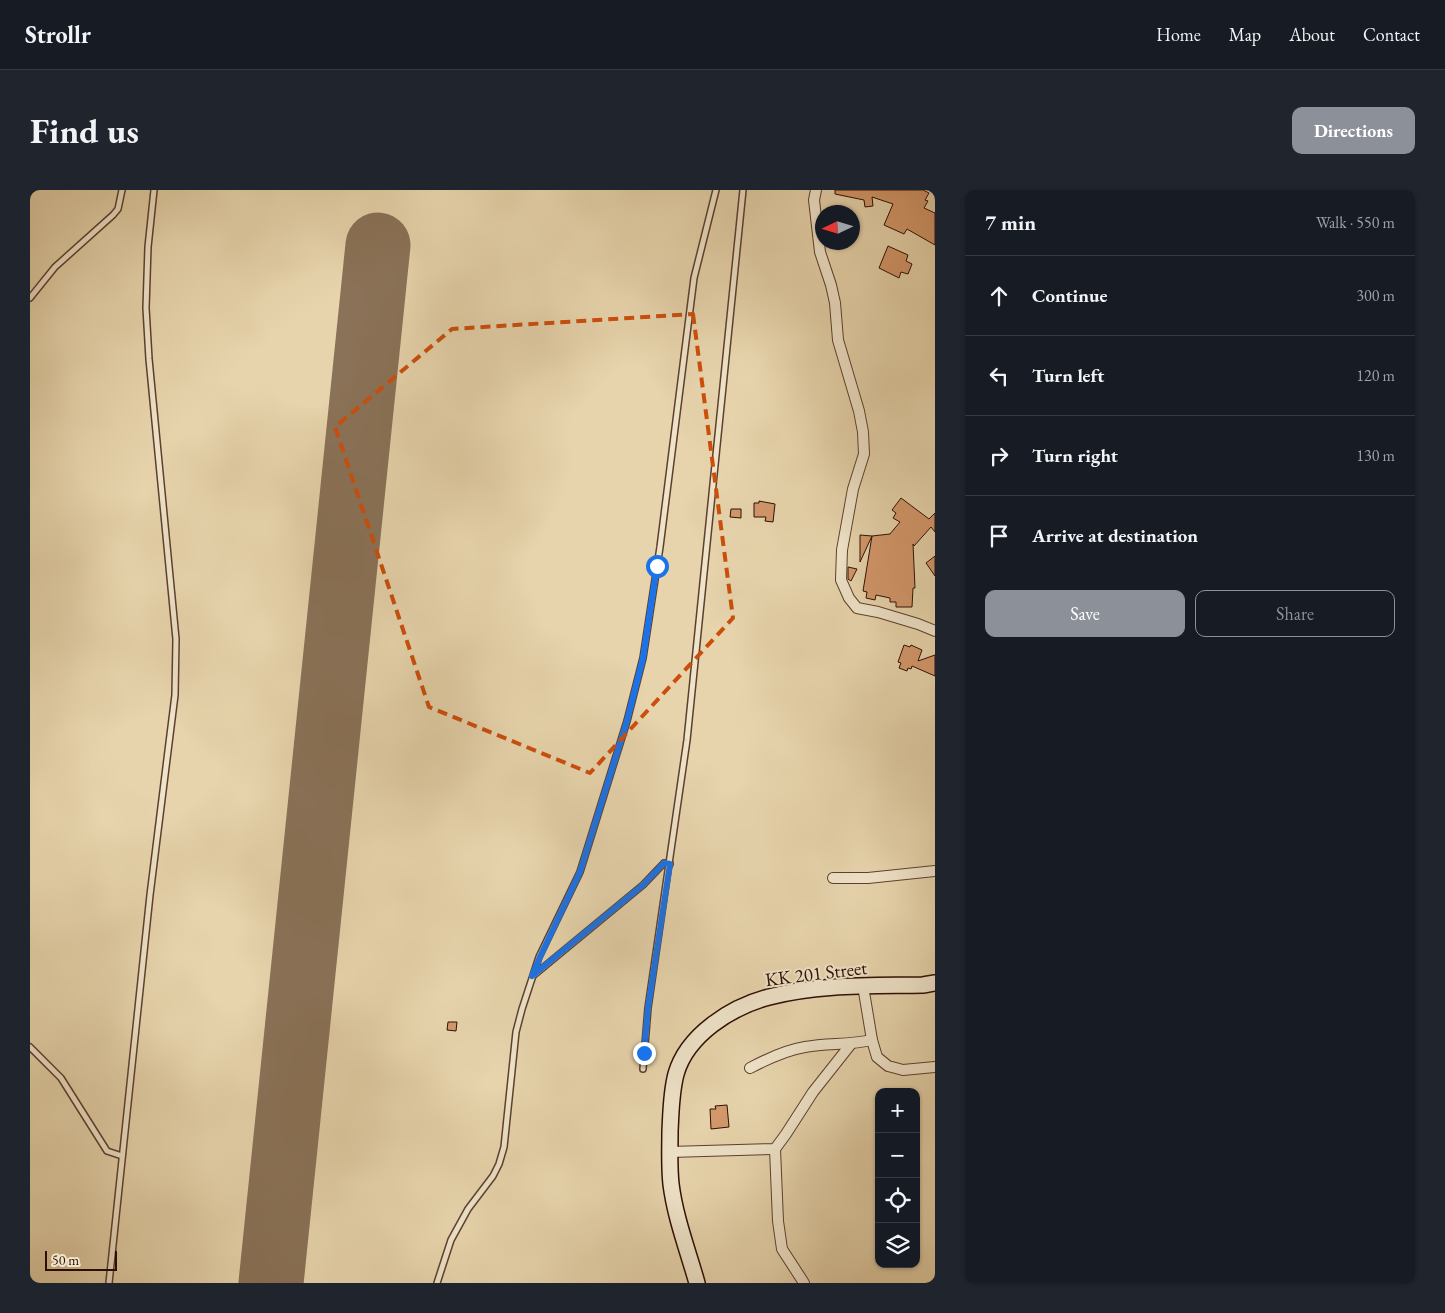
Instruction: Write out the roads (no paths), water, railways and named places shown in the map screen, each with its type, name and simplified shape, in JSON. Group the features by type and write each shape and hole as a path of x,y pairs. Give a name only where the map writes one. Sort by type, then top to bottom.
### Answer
{"main road":[{"name":"KK 201 Street","path":"697,1283 676,1207 670,1152 673,1092 677,1072 694,1042 727,1015 747,1004 768,997 863,986 935,983"}],"street":[{"path":"816,190 814,200 820,252 832,285 838,340 859,411 863,432 864,454 853,489 842,550 841,580 849,598 857,608 878,612 935,631"},
{"path":"833,878 868,878 935,870"},
{"path":"863,986 872,1040 877,1057 888,1066 903,1070 935,1067"},
{"path":"750,1068 773,1056 802,1047 825,1044 851,1044 872,1040"},
{"path":"804,1283 782,1249 778,1221 775,1149 813,1092 851,1044"},
{"path":"670,1152 775,1149"}],"lane":[{"path":"30,298 55,267 113,215 118,209 122,190"},
{"path":"109,1283 150,895 176,686 176,639 149,359 146,308 148,247 154,190"},
{"path":"438,1283 451,1240 468,1209 493,1176 499,1164 504,1147 516,1032 532,976 580,872 635,692 643,658 660,547 694,278 716,190"},
{"path":"643,1069 648,1008 687,740 743,190"},
{"path":"532,976 643,885 664,863 670,864"},
{"path":"30,1047 61,1078 106,1151 122,1156"}]}
